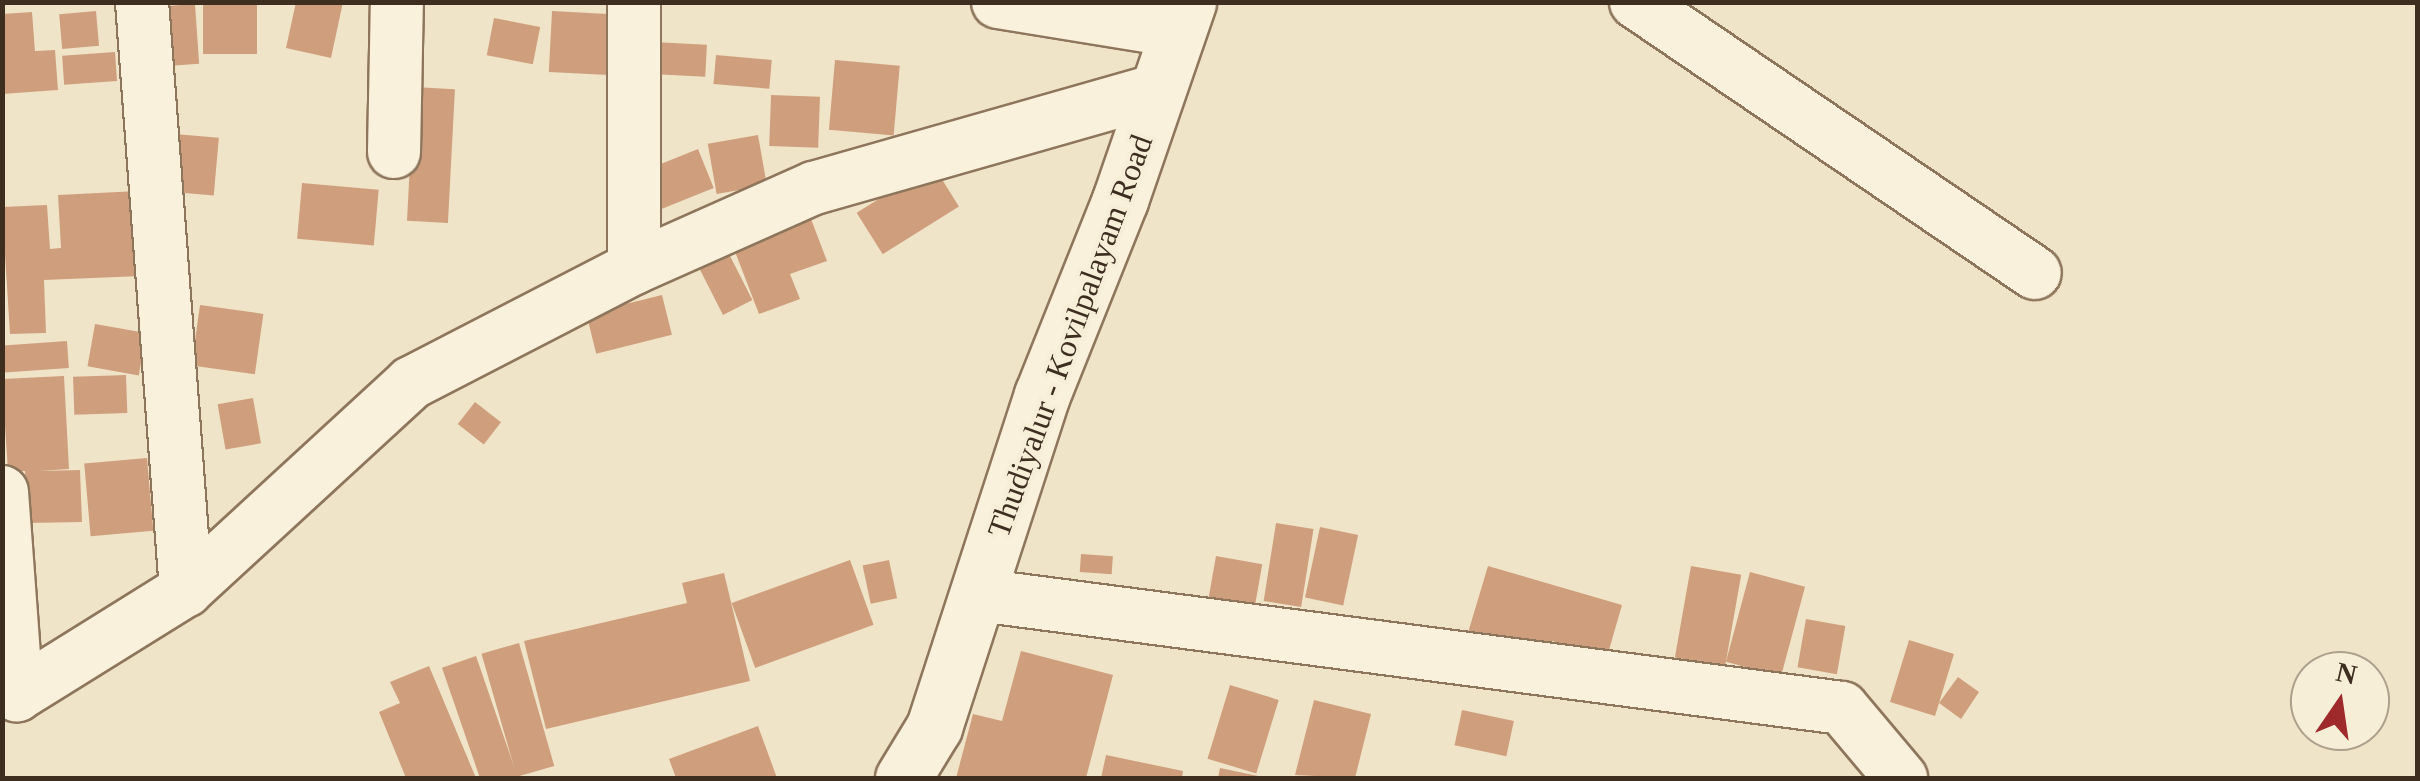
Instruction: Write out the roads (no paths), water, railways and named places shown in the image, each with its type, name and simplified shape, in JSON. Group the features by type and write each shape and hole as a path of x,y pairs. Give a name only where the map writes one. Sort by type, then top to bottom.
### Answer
{"main road":[{"name":"Thudiyalur - Kovilpalayam Road","path":"902,778 934,727 1042,394 1183,17"}],"street":[{"path":"142,2 186,590"},
{"path":"394,152 397,2"},
{"path":"634,2 634,268"},
{"path":"998,2 1183,17"},
{"path":"1636,2 2034,273"},
{"path":"2,492 10,698 186,590 411,383 634,268 814,188 1158,90"},
{"path":"979,595 1842,708 1901,778"}]}
